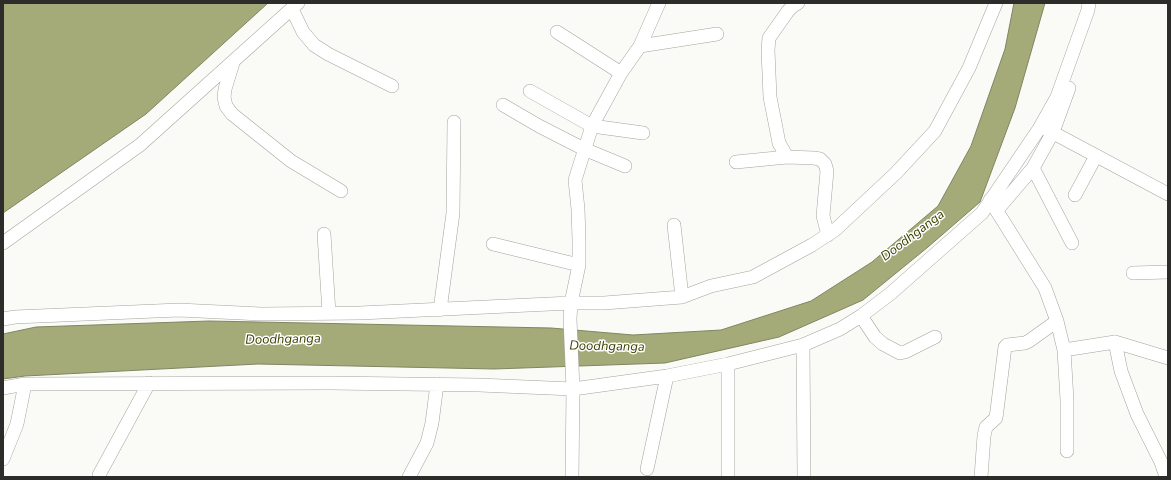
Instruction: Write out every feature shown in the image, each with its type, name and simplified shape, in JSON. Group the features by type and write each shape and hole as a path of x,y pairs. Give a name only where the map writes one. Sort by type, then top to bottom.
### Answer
{"street":[{"path":"572,477 573,385 570,319 571,303 579,265 578,209 575,180 592,126 621,73 640,46 659,3"},
{"path":"787,157 779,143 770,97 768,50 770,38 775,30 793,6 798,3"},
{"path":"3,320 15,317 179,310 261,314 329,313 604,303 682,297 711,286 753,277 828,235 896,173 935,131 969,68 996,3"},
{"path":"3,243 140,145 295,6 303,32 314,45 328,54 392,86"},
{"path":"994,205 1057,97 1089,6"},
{"path":"3,388 25,384 149,383 573,385 667,376 728,364 803,345 840,328 861,316 890,294 982,213 994,205 1033,168 1053,132 1078,64 1088,30 1089,6"},
{"path":"557,32 621,73"},
{"path":"640,46 717,34"},
{"path":"234,62 225,89 224,97 226,106 232,114 291,161 341,191"},
{"path":"530,91 592,126 644,133"},
{"path":"503,105 539,126 584,149 625,166"},
{"path":"440,310 453,213 454,122"},
{"path":"1040,126 1168,194"},
{"path":"1074,195 1096,156"},
{"path":"736,162 787,157 820,159 825,164 827,171 823,216 828,235"},
{"path":"1033,168 1072,243"},
{"path":"994,205 1045,288 1057,321 1064,350 1067,400 1066,451"},
{"path":"674,225 682,297"},
{"path":"324,234 329,313"},
{"path":"493,244 579,265"},
{"path":"1133,274 1168,272"},
{"path":"861,316 875,337 883,344 900,353 935,337"},
{"path":"981,477 984,436 986,427 996,418 1005,346 1010,344 1025,343 1057,321"},
{"path":"1064,350 1115,342 1168,358"},
{"path":"1115,342 1121,371 1137,414 1161,462 1166,477"},
{"path":"803,345 804,477"},
{"path":"728,364 728,477"},
{"path":"647,469 667,376"},
{"path":"99,475 149,383"},
{"path":"3,459 17,424 25,384"},
{"path":"409,477 428,443 437,384"}],"water":[{"path":"3,3 268,3 146,114 3,213"},
{"name":"Doodhganga","path":"1014,3 1045,3 1015,108 980,202 863,300 779,337 665,363 494,369 258,364 25,376 3,379 3,334 36,327 209,321 551,328 633,335 721,330 811,301 872,262 938,206 971,146 1005,49"}]}
